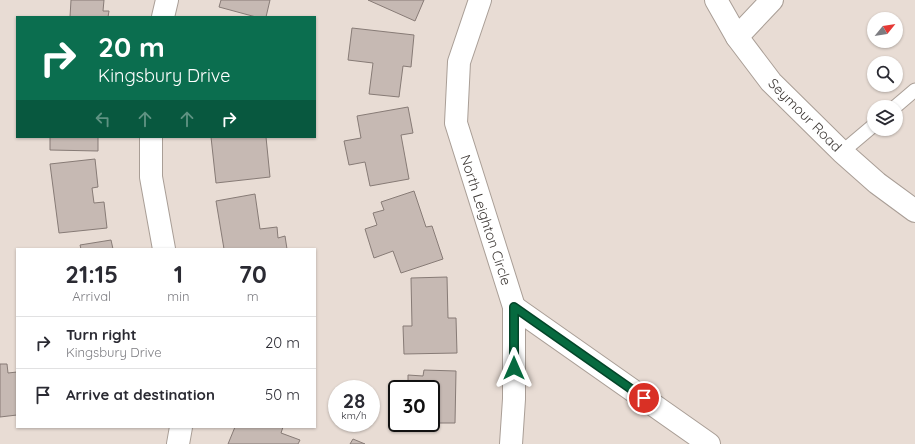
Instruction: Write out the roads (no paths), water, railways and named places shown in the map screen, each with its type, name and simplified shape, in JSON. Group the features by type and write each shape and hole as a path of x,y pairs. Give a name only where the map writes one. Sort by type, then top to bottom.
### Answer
{"street":[{"path":"163,16 167,0"},
{"name":"North Leighton Circle","path":"480,0 459,62 456,122 514,307 514,399 511,444"},
{"name":"Seymour Road","path":"716,0 737,37 771,82 842,152 877,183 915,211"},
{"path":"737,37 772,0"},
{"path":"151,138 151,178 164,248"},
{"path":"514,307 709,444"},
{"path":"178,444 181,428"}],"lane":[{"path":"903,100 915,90"},
{"path":"842,152 867,130"}]}
